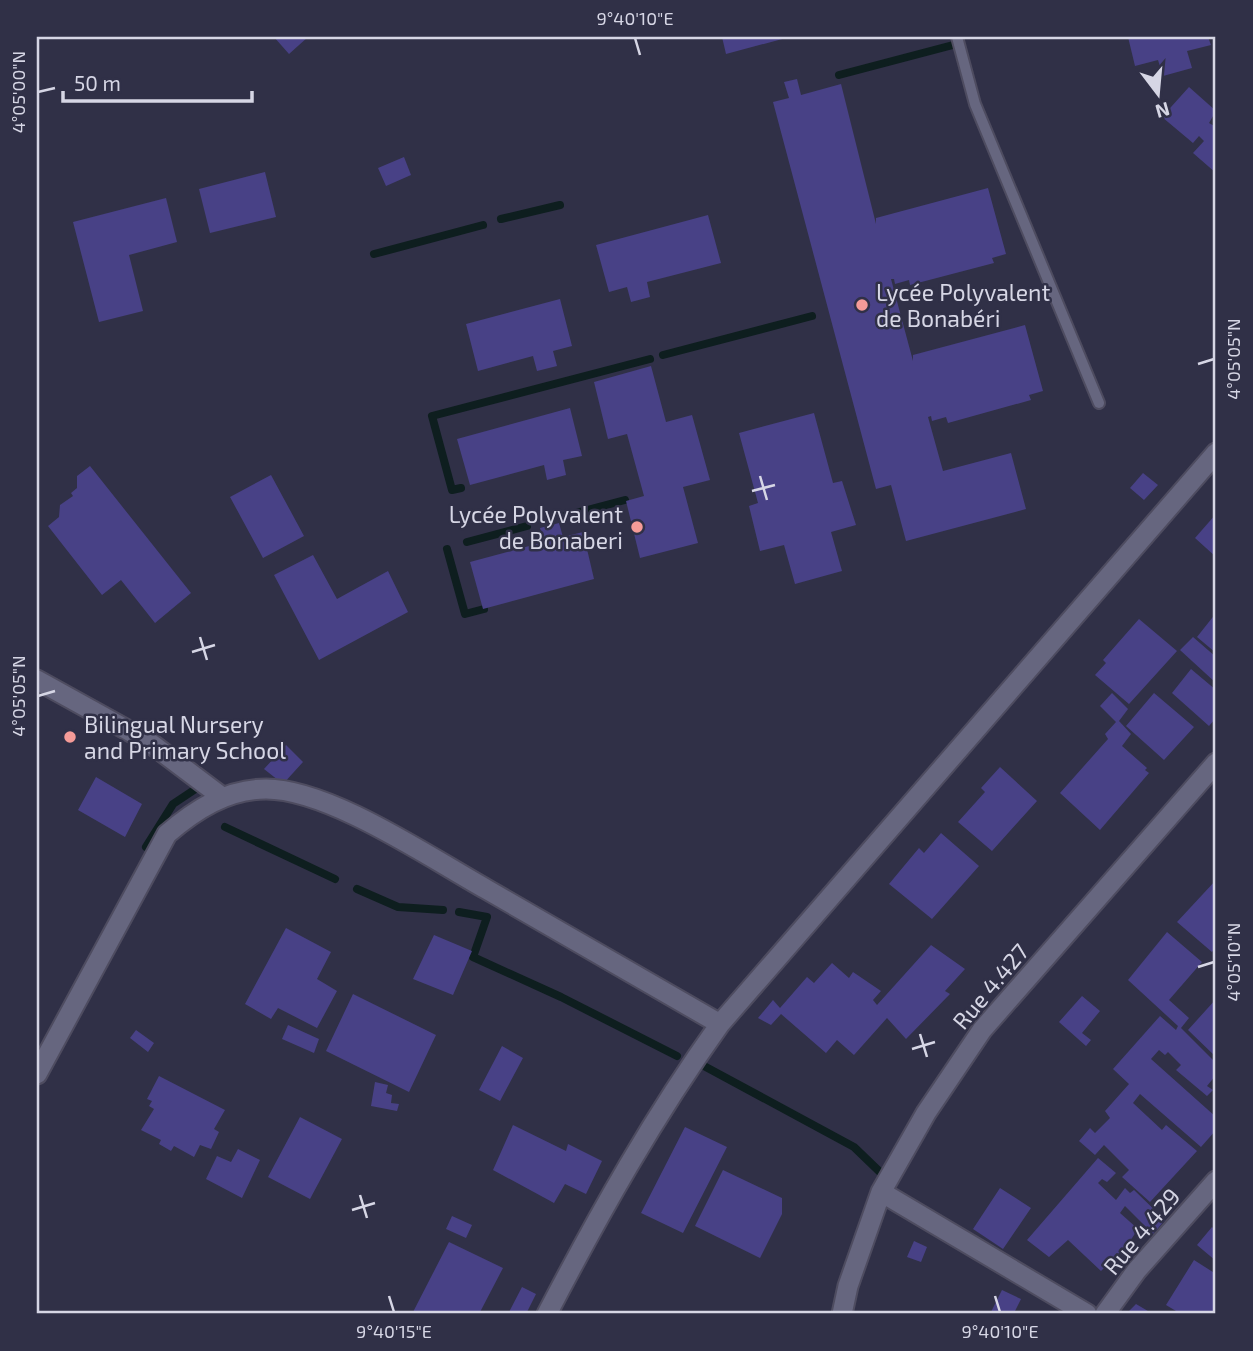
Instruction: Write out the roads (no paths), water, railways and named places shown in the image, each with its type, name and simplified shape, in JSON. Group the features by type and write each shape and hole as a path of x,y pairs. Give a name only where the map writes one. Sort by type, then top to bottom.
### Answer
{"street":[{"path":"547,1314 590,1232 674,1089 720,1024 1216,453"},
{"path":"37,680 149,742 222,797"},
{"name":"Rue 4.427","path":"842,1314 848,1286 881,1192 926,1113 982,1030 1216,762"},
{"path":"37,1074 167,834 190,815 222,797 264,789 310,794 403,842 720,1024"},
{"name":"Rue 4.429","path":"1105,1314 1137,1270 1216,1181"},
{"path":"881,1192 1087,1314"}],"lane":[{"path":"957,37 975,104 1099,403"}],"waterway":[{"path":"839,75 953,45"},
{"path":"501,219 560,205"},
{"path":"374,254 483,225"},
{"path":"663,355 812,316"},
{"path":"461,488 452,490 432,416 650,359"},
{"path":"565,516 625,500"},
{"path":"467,542 527,526"},
{"path":"447,549 465,614 484,609"},
{"path":"146,847 173,804 197,788"},
{"path":"225,827 335,879"},
{"path":"357,889 398,907 443,910"},
{"path":"459,912 487,917 473,957 561,997 677,1056"},
{"path":"704,1066 854,1147 882,1174"}],"place":[{"name":"Lycée Polyvalent de Bonabéri","path":"862,305"},
{"name":"Lycée Polyvalent de Bonaberi","path":"637,527"},
{"name":"Bilingual Nursery and Primary School","path":"70,737"}]}
